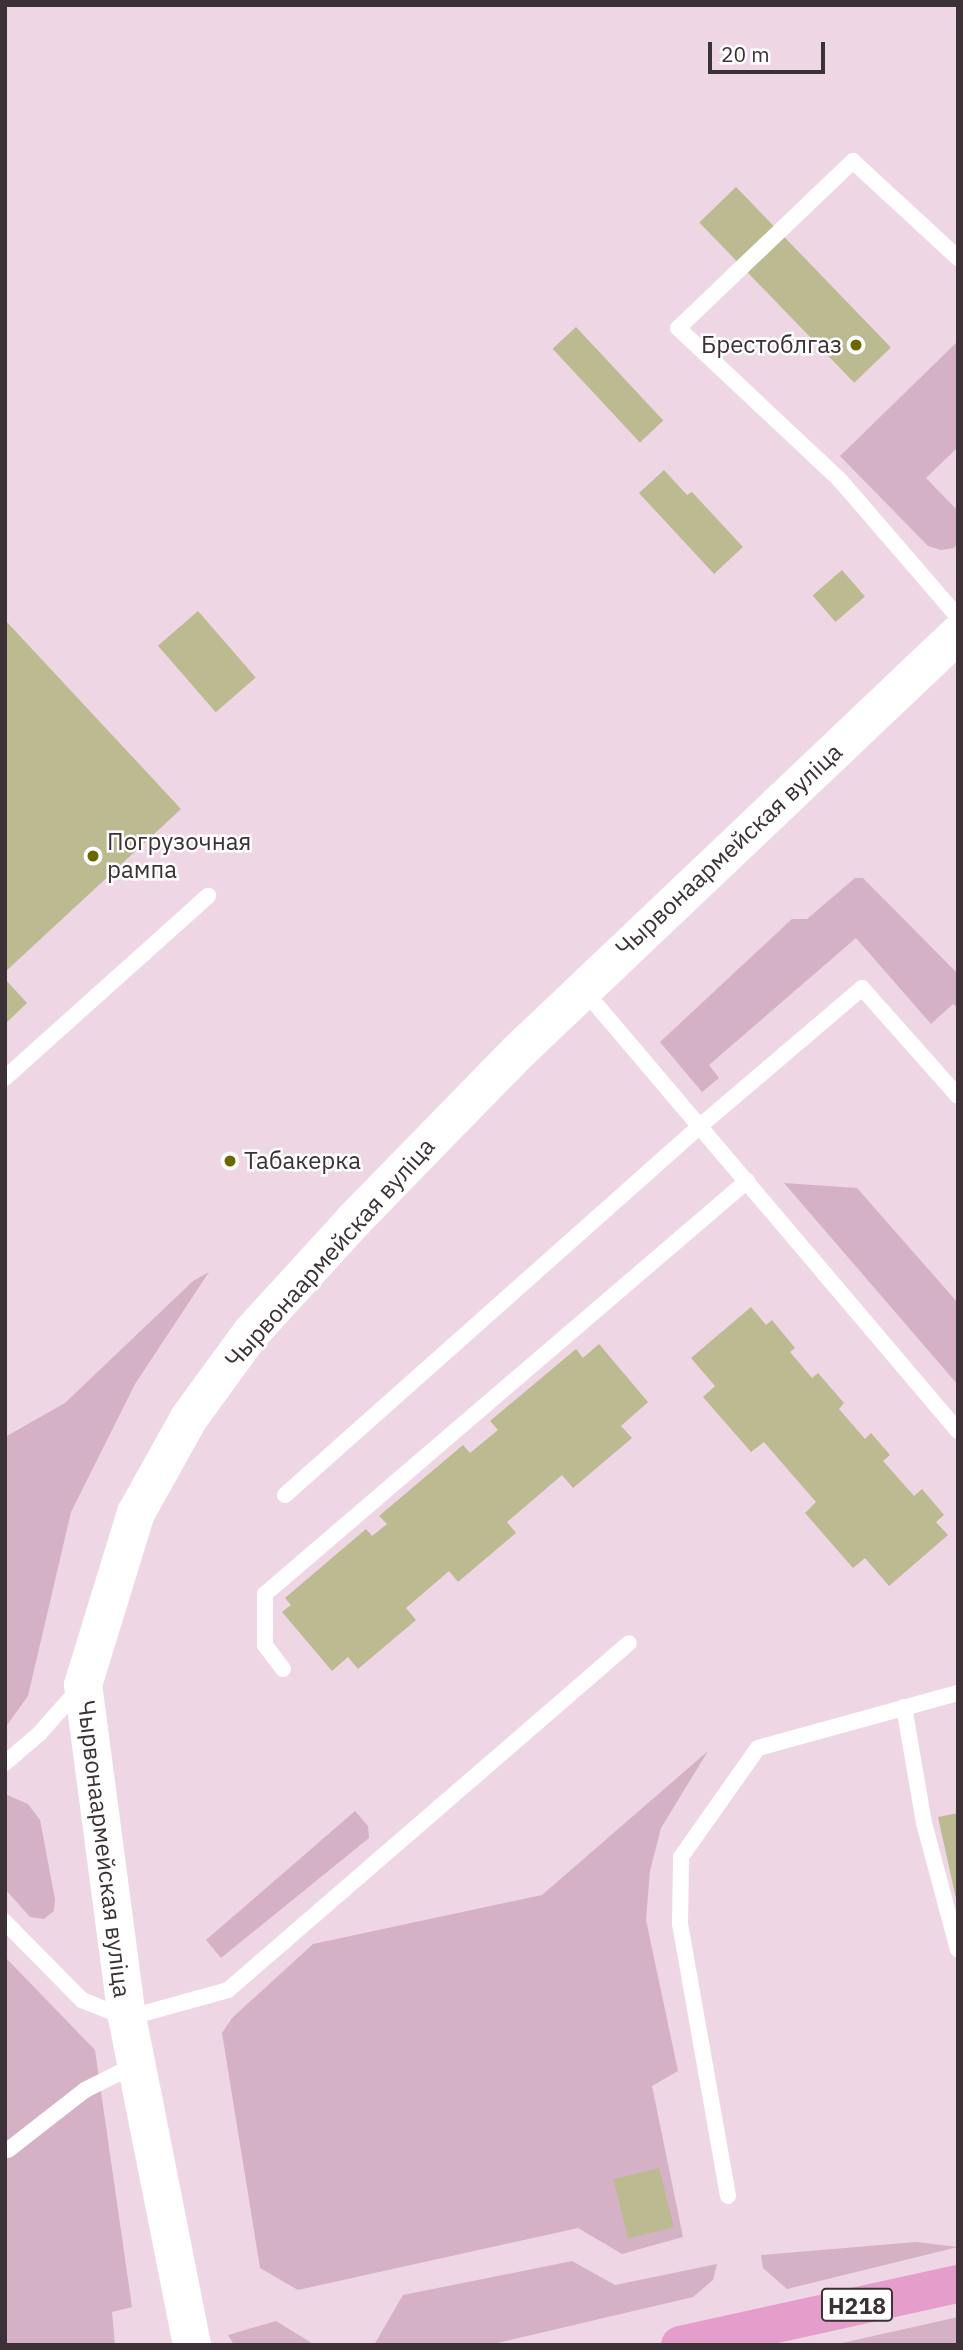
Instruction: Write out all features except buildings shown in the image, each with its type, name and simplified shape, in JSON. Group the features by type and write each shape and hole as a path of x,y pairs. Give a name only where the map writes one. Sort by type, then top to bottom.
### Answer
{"main road":[{"name":"Н218","path":"680,2345 958,2284"}],"street":[{"name":"Чырвонаармейская вуліца","path":"192,2345 127,2018 83,1685 136,1513 189,1418 251,1333 345,1229 583,989 958,634"}],"lane":[{"path":"958,258 853,161 678,328 839,479 958,617"},
{"path":"5,1078 208,896"},
{"path":"285,1494 699,1126 862,988 958,1096"},
{"path":"583,989 958,1431"},
{"path":"283,1669 265,1645 265,1594 747,1181"},
{"path":"5,1922 82,2000 127,2018 228,1990 629,1643"},
{"path":"5,1763 39,1734 83,1685"},
{"path":"728,2196 680,1924 681,1857 758,1748 958,1693"},
{"path":"904,1707 924,1823 958,1950"},
{"path":"8,2150 85,2090 135,2065"}],"shaded area":[{"path":"958,341 958,447 926,478 958,511 958,542 954,548 941,550 928,546 840,456"},
{"path":"855,878 863,878 958,974 958,1008 953,1004 931,1024 856,938 709,1065 719,1078 702,1092 660,1042 792,919 807,919"},
{"path":"784,1183 857,1188 958,1303 958,1385"},
{"path":"209,1272 135,1384 71,1512 28,1696 5,1728 5,1437 65,1403 193,1281"},
{"path":"708,1751 661,1828 650,1871 646,1920 678,2071 652,2086 683,2237 622,2254 578,2228 298,2290 260,2268 222,2033 232,2018 313,1944 542,1895"},
{"path":"5,1794 28,1804 40,1820 55,1899 54,1911 44,1919 30,1917 5,1889"},
{"path":"355,1811 368,1826 369,1838 221,1958 206,1940"},
{"path":"5,1957 95,2050 132,2307 112,2312 115,2345 5,2345"},
{"path":"916,2242 958,2247 787,2289 763,2268 761,2255"},
{"path":"572,2261 615,2285 717,2264 713,2280 693,2297 489,2345 374,2345 403,2295"},
{"path":"958,2317 958,2345 833,2345"},
{"path":"276,2321 315,2345 234,2345 228,2335"}],"place":[{"name":"Брестоблгаз","path":"856,345"},
{"name":"Погрузочная рампа","path":"93,856"},
{"name":"Табакерка","path":"230,1161"}]}
